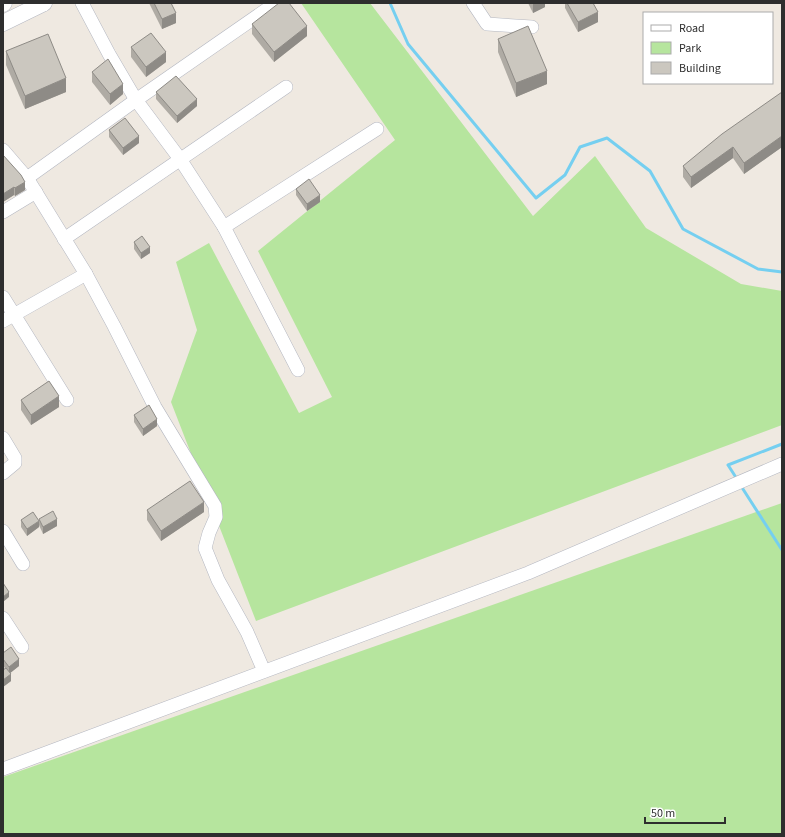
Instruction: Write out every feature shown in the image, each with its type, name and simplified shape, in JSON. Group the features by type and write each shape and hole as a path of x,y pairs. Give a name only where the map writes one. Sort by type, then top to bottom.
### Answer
{"street":[{"path":"3,23 44,3"},
{"path":"82,3 109,54 136,100 180,159 224,227 298,370"},
{"path":"27,178 276,3"},
{"path":"472,3 487,24 532,27"},
{"path":"64,239 286,87"},
{"path":"224,227 377,130"},
{"path":"3,150 27,178 86,274 155,407 215,506 216,517 209,532 205,548 218,580 247,632 264,671"},
{"path":"3,212 36,192"},
{"path":"8,318 86,274"},
{"path":"3,297 8,318 67,400"},
{"path":"3,438 15,458 15,463 3,473"},
{"path":"3,769 528,574 782,464"},
{"path":"3,531 23,564"},
{"path":"3,618 22,647"}],"green space":[{"path":"301,3 370,3 533,216 595,156 646,228 741,284 782,291 782,425 256,621 171,402 197,330 176,262 209,243 299,413 332,397 258,251 395,140"},
{"path":"782,503 782,834 3,834 3,777"}],"building":[{"path":"154,3 171,3 176,13 162,19"},
{"path":"279,3 289,3 307,26 274,52 252,24"},
{"path":"567,3 593,3 598,12 578,22"},
{"path":"528,26 547,71 516,83 498,39"},
{"path":"151,33 166,52 146,67 131,47"},
{"path":"48,34 66,78 25,96 6,51"},
{"path":"108,59 123,84 110,94 92,72"},
{"path":"176,76 197,99 177,116 156,92"},
{"path":"782,92 782,136 744,163 733,147 691,177 683,166 722,134"},
{"path":"125,118 139,136 123,148 109,130"},
{"path":"3,155 21,175 25,182 3,194"},
{"path":"309,179 320,195 307,204 296,189"},
{"path":"142,236 150,247 141,253 134,242"},
{"path":"49,381 59,396 31,415 21,400"},
{"path":"149,405 157,419 143,429 134,415"},
{"path":"190,481 204,502 161,531 147,510"},
{"path":"53,511 57,519 43,527 39,519"},
{"path":"33,512 39,521 27,529 21,520"},
{"path":"3,583 9,592 3,597"},
{"path":"11,647 19,659 9,667 3,659 3,653"},
{"path":"6,668 11,674 3,680 3,670"}],"waterway":[{"path":"390,3 408,44 536,198 565,175 580,147 607,138 650,171 683,229 758,269 782,272"},
{"path":"737,479 728,465 782,444"},
{"path":"741,486 782,550"}]}
